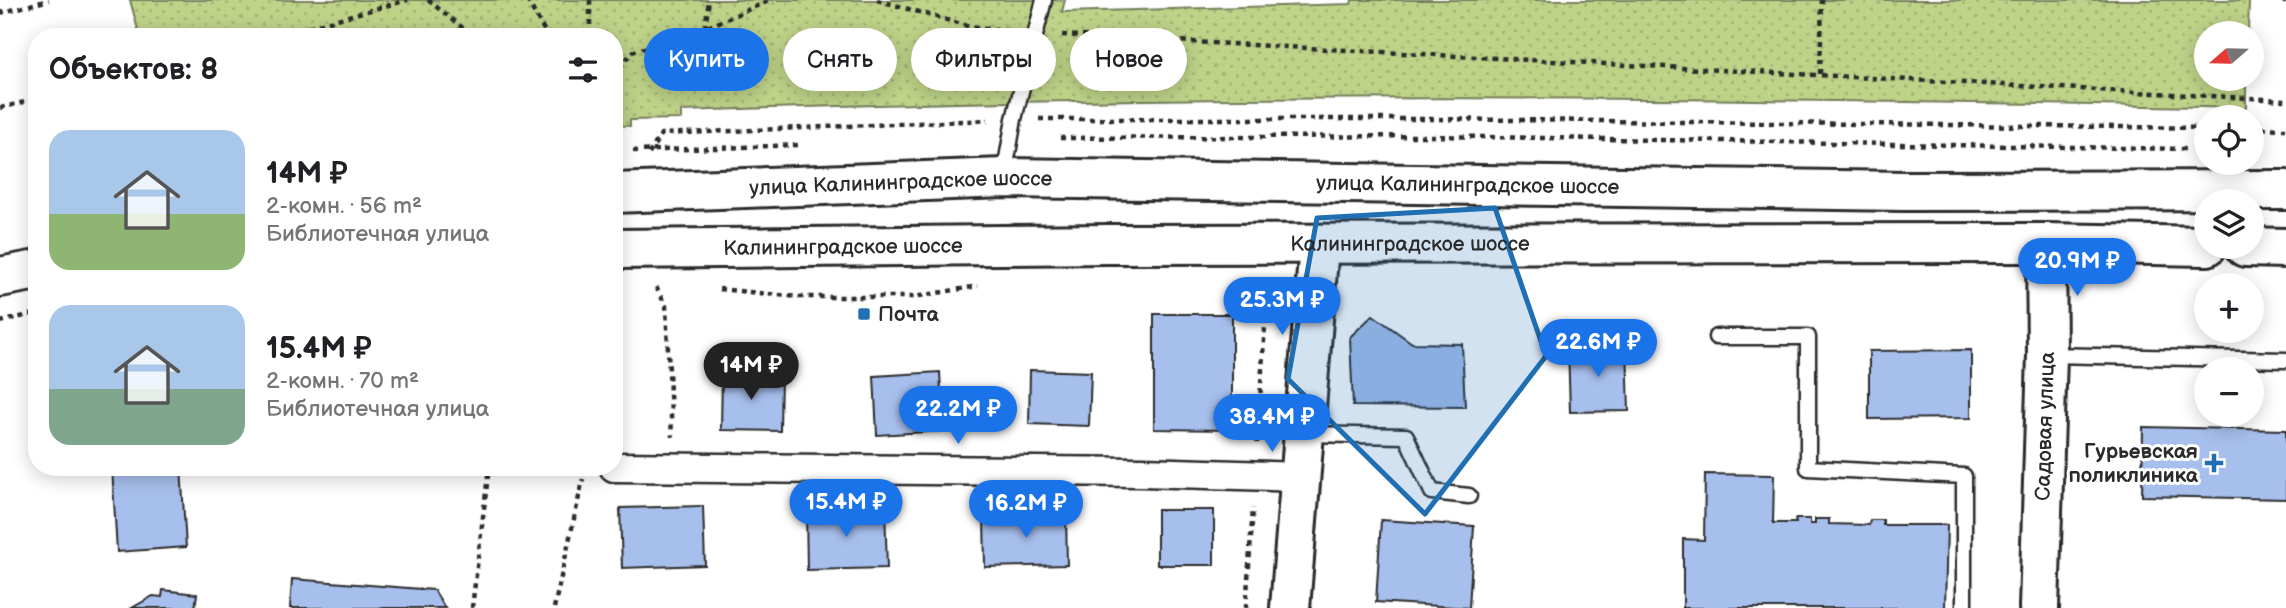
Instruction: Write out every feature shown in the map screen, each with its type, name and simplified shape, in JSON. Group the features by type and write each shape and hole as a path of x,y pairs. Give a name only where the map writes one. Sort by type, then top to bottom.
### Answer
{"main road":[{"name":"улица Калининградское шоссе","path":"632,192 1004,178 1905,191 2286,190"},
{"name":"Калининградское шоссе","path":"623,249 2046,243 2194,246"},
{"name":"Садовая улица","path":"2039,608 2047,355 2046,243"},
{"path":"1290,608 1319,245"},
{"path":"2264,247 2286,248"},
{"path":"0,277 28,272"}],"street":[{"path":"623,467 1143,472 1300,477"}],"lane":[{"path":"1036,28 1044,0"},
{"path":"1004,178 1021,91"},
{"path":"1716,337 1808,337 1808,468 1964,476 1964,608"},
{"path":"2047,355 2286,359"},
{"path":"1303,434 1406,436 1432,492 1469,496"}],"path":[{"path":"0,13 49,0"},
{"path":"304,28 408,0"},
{"path":"428,0 463,28"},
{"path":"527,0 543,28"},
{"path":"590,0 590,28"},
{"path":"705,28 709,0"},
{"path":"705,28 771,0"},
{"path":"877,0 968,26 987,28"},
{"path":"1820,74 1822,0"},
{"path":"1056,34 2286,100"},
{"path":"623,64 632,52 644,48"},
{"path":"0,108 28,101"},
{"path":"802,145 648,149 661,134 1014,119 1430,118 2194,128"},
{"path":"2264,128 2286,129"},
{"path":"1011,138 1429,136 2193,149"},
{"path":"653,281 666,306 674,468"},
{"path":"0,323 28,315"},
{"path":"472,608 488,476"},
{"path":"554,608 584,476"}],"highlighted area":[{"path":"1495,208 1546,356 1425,514 1288,379 1317,218"}],"green space":[{"path":"130,0 1065,0 1062,12 1351,4 1352,0 2249,0 2248,21 2194,21 2194,91 2246,91 2246,105 2194,107 1659,99 1072,101 681,111 681,119 630,120 630,126 623,126 623,28 138,28"}],"building":[{"path":"1154,314 1232,314 1232,430 1154,429"},
{"path":"1373,315 1412,343 1462,344 1465,407 1353,406 1350,337"},
{"path":"1627,346 1629,411 1570,412 1568,347"},
{"path":"1971,350 1971,418 1869,419 1869,351"},
{"path":"1030,370 1091,372 1089,426 1029,424"},
{"path":"940,372 943,431 877,435 874,376"},
{"path":"722,373 781,374 780,431 721,430"},
{"name":"Гурьевская поликлиника","path":"2143,427 2286,430 2286,499 2142,496"},
{"path":"1705,474 1774,475 1773,523 1796,523 1795,519 1810,519 1810,524 1815,524 1815,519 1829,519 1829,524 1869,525 1870,520 1883,520 1883,525 1947,525 1945,608 1683,608 1683,539 1704,540"},
{"path":"113,476 182,476 186,547 117,552"},
{"path":"703,506 705,565 622,568 620,508"},
{"path":"885,507 887,568 807,570 806,510"},
{"path":"1157,510 1214,510 1214,565 1157,565"},
{"path":"1066,514 1067,565 985,567 984,516"},
{"path":"1381,520 1474,526 1469,608 1376,602"},
{"path":"292,579 434,590 445,608 290,608"},
{"path":"163,590 197,594 195,608 132,608 153,596 162,597"}],"place":[{"name":"Почта","path":"864,314"},
{"name":"Гурьевская поликлиника","path":"2214,463"}]}
